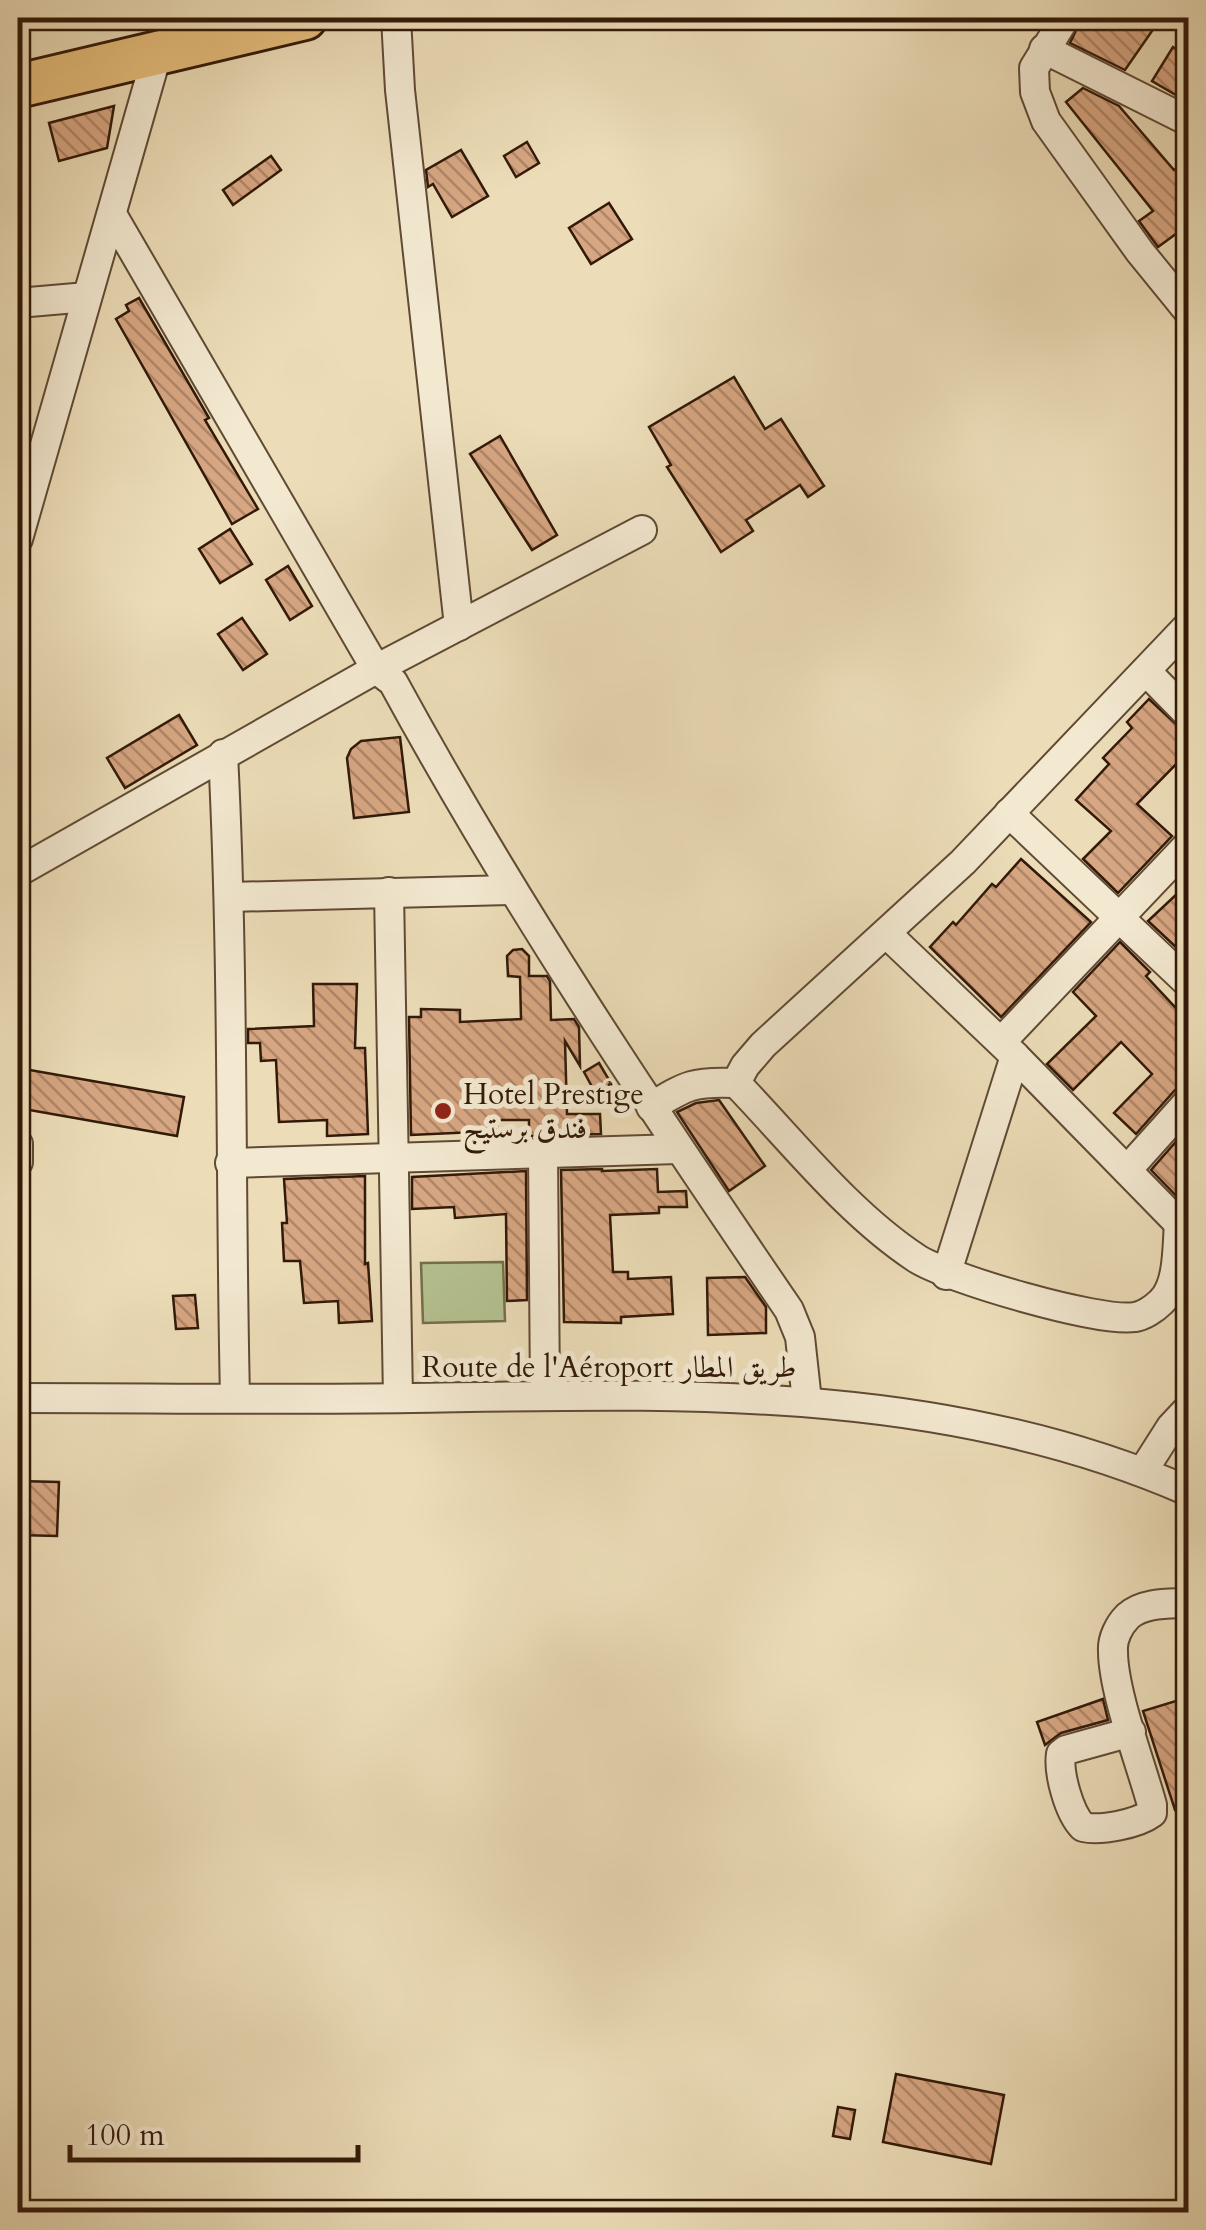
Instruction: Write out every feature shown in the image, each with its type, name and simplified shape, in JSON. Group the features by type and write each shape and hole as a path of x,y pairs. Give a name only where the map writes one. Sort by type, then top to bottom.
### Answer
{"highway":[{"path":"18,86 305,18"}],"street":[{"path":"396,18 402,110 458,626"},
{"path":"1065,18 1034,68 1035,92 1046,121 1140,252 1188,311"},
{"path":"1044,49 1188,120"},
{"path":"18,539 158,51"},
{"path":"113,216 384,666 458,803 678,1148 789,1310 800,1337 808,1400"},
{"path":"18,303 87,296"},
{"path":"18,872 223,754 642,530"},
{"path":"736,1084 763,1045 887,934 1188,626"},
{"path":"1146,671 1188,714"},
{"path":"223,754 230,897 235,1397"},
{"path":"1009,812 1188,983"},
{"path":"946,1275 1008,1049 1120,916 1188,845"},
{"path":"230,897 513,890"},
{"path":"389,892 398,1398"},
{"path":"652,1107 684,1087 704,1081 736,1084 848,1200 905,1250 946,1275 1085,1312 1137,1318 1163,1301 1171,1288 1184,1228 1008,1049 887,934"},
{"path":"1128,1170 1188,1102"},
{"path":"18,1144 18,1162"},
{"path":"230,1164 678,1148"},
{"path":"543,1152 545,1396"},
{"name":"Route de l'Aéroport طريق المطار","path":"18,1398 545,1396 808,1400 902,1411 1034,1437 1143,1471 1188,1491"},
{"path":"1143,1471 1171,1427 1188,1409"},
{"path":"1131,1732 1112,1648 1117,1632 1127,1617 1142,1608 1188,1603"}],"green space":[{"path":"503,1262 505,1321 423,1323 421,1263"}],"building":[{"path":"1082,18 1161,18 1125,70 1070,43"},
{"path":"1173,47 1188,56 1188,102 1152,81"},
{"path":"1083,88 1119,106 1174,170 1188,159 1188,225 1158,247 1139,221 1153,211 1066,102"},
{"path":"114,106 107,148 59,161 49,123"},
{"path":"527,142 539,163 516,177 504,156"},
{"path":"461,150 488,196 452,217 433,184 428,187 426,170"},
{"path":"271,156 281,170 233,205 223,190"},
{"path":"609,203 632,239 591,264 569,228"},
{"path":"139,298 258,509 232,524 116,319 129,311 126,305"},
{"path":"734,377 765,429 781,419 824,486 808,497 800,485 746,520 753,531 721,552 667,467 671,465 649,427"},
{"path":"500,436 557,535 532,550 470,454"},
{"path":"230,529 252,564 220,583 199,549"},
{"path":"288,566 312,606 290,620 266,580"},
{"path":"242,618 267,654 243,670 218,634"},
{"path":"1149,699 1188,735 1188,752 1137,804 1172,836 1118,893 1083,859 1111,831 1076,800 1109,764 1103,758 1132,728 1127,722"},
{"path":"179,715 197,745 125,788 107,758"},
{"path":"400,737 409,812 354,818 347,758 351,749 361,741"},
{"path":"1021,859 1091,922 1001,1017 930,947"},
{"path":"1180,891 1188,900 1188,941 1179,950 1148,921"},
{"path":"1120,942 1150,972 1146,976 1188,1021 1188,1085 1175,1090 1136,1134 1114,1113 1152,1074 1121,1042 1073,1090 1047,1064 1096,1016 1073,992"},
{"path":"522,949 529,956 529,976 547,976 550,981 551,1020 574,1019 579,1027 580,1066 565,1041 567,1114 600,1114 601,1134 529,1136 529,1120 497,1120 497,1131 411,1135 409,1017 421,1017 421,1009 460,1010 460,1022 521,1019 520,977 508,976 507,956"},
{"path":"313,984 357,984 355,1048 365,1048 368,1134 327,1136 327,1120 279,1122 276,1060 261,1061 260,1043 248,1043 248,1029 314,1026"},
{"path":"599,1063 612,1085 596,1094 584,1072"},
{"path":"24,1069 184,1097 177,1136 18,1108"},
{"path":"719,1100 765,1166 729,1191 677,1112 696,1103"},
{"path":"1188,1128 1188,1208 1151,1170"},
{"path":"657,1169 658,1192 686,1191 687,1207 659,1207 659,1213 610,1215 613,1272 628,1272 628,1279 671,1277 673,1314 621,1317 621,1323 564,1322 561,1170"},
{"path":"526,1171 527,1300 507,1301 506,1214 455,1218 454,1207 412,1209 412,1177"},
{"path":"365,1176 365,1264 368,1263 372,1321 339,1323 338,1301 304,1303 300,1261 284,1261 284,1179"},
{"path":"745,1277 766,1307 766,1333 708,1335 707,1278"},
{"path":"195,1295 198,1328 176,1329 173,1296"},
{"path":"18,1481 59,1482 57,1536 18,1535"},
{"path":"1103,1699 1108,1720 1061,1733 1045,1745 1037,1722"},
{"path":"1179,1700 1188,1729 1188,1806 1175,1810 1143,1711"},
{"path":"896,2074 1004,2095 991,2164 883,2142"},
{"path":"838,2107 855,2110 850,2139 833,2136"}],"place":[{"name":"Hotel Prestige فندق برستيج","path":"443,1111"}]}
